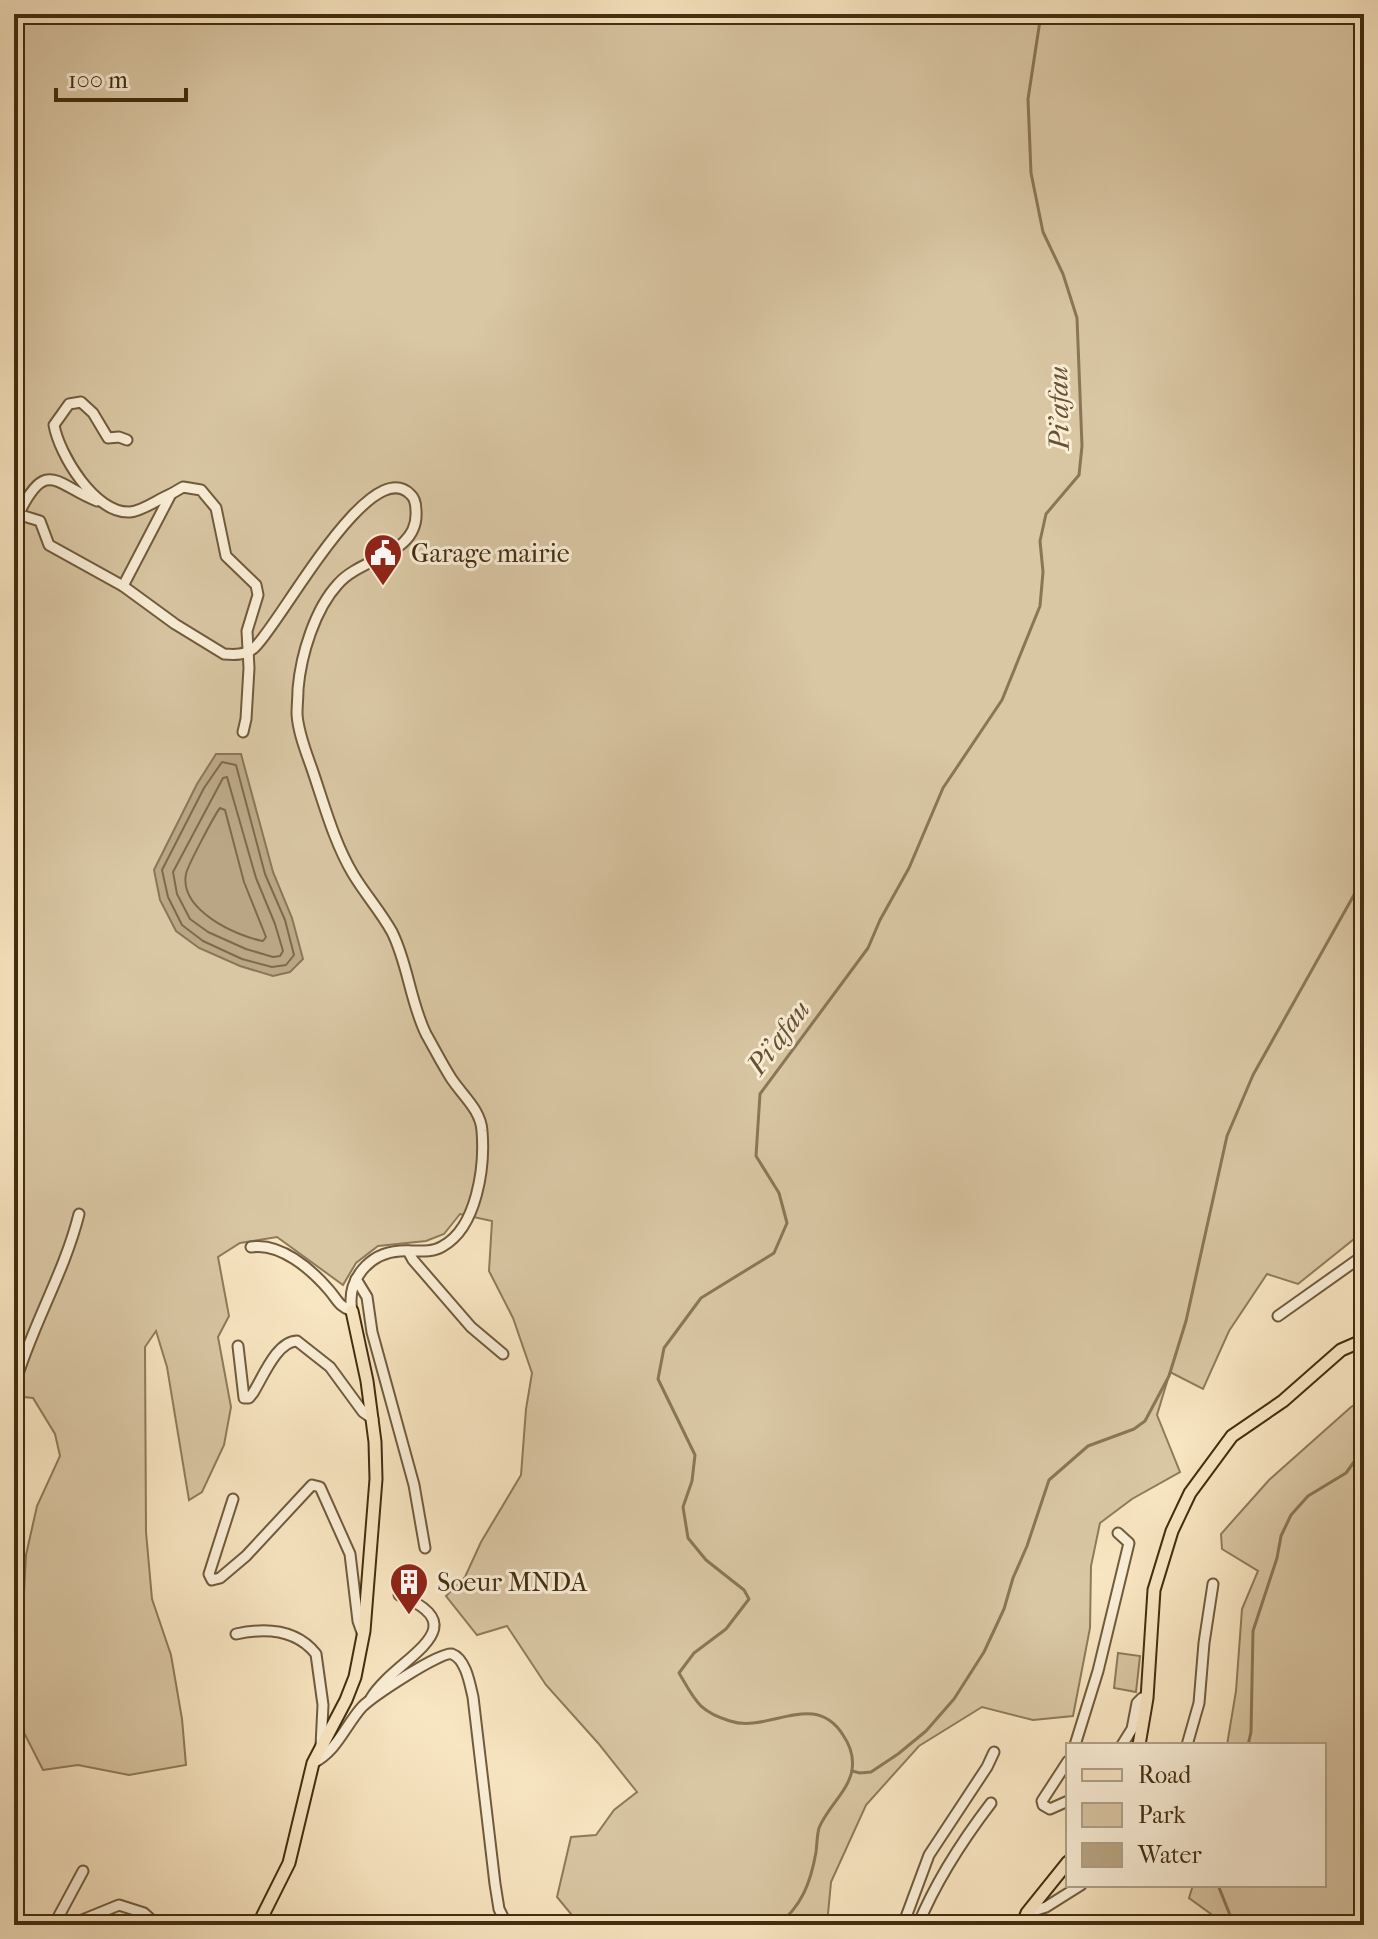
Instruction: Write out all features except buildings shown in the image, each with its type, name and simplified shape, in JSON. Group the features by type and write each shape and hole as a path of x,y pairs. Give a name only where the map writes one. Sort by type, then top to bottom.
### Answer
{"main road":[{"path":"258,1925 289,1863 313,1763 346,1700 355,1677 364,1636 376,1479 373,1419 352,1311"},
{"path":"1139,1743 1147,1698 1154,1590 1159,1567 1190,1493 1232,1436 1283,1401 1341,1350 1364,1340"},
{"path":"1022,1925 1027,1913 1066,1864"}],"street":[{"path":"111,507 98,499 79,478 54,425 69,404 81,402 93,413 108,438 127,440"},
{"path":"243,732 249,668 249,652 247,631 258,595 256,585 226,556 219,521 210,498 201,490 183,487 135,512 122,512 89,498 58,479 41,482 17,513 40,521 49,545 123,586 175,624 224,654 249,652 348,520 383,490 402,489 411,495 416,504 417,520 411,535 390,553 360,567 340,581 326,599 309,640 299,684 297,716 343,857 391,931 401,955 413,1004 426,1033 451,1078 480,1117 479,1177 459,1235 436,1249 384,1254 370,1261 352,1288 352,1311 343,1309 320,1281 280,1251 264,1246 251,1247"},
{"path":"123,586 171,494"},
{"path":"14,1387 79,1214"},
{"path":"408,1251 471,1327 503,1354"},
{"path":"1278,1316 1364,1255"},
{"path":"356,1279 367,1297 372,1332 414,1485 425,1548"},
{"path":"238,1346 244,1398 249,1398 253,1393 281,1347 297,1341 330,1367 363,1412 373,1419"},
{"path":"233,1499 209,1574 212,1580 220,1578 246,1556 312,1485 320,1487 350,1554 358,1621 364,1636"},
{"path":"1076,1743 1095,1681 1129,1543 1118,1533"},
{"path":"1188,1743 1199,1703 1213,1584"},
{"path":"313,1763 329,1752 381,1683 426,1641 436,1627 427,1610 399,1595"},
{"path":"236,1634 272,1630 294,1638 316,1654 323,1705 321,1746"},
{"path":"369,1701 441,1655 454,1655 460,1661 473,1697 495,1884 499,1909 507,1925"},
{"path":"1123,1743 1132,1729 1137,1703 1147,1698"},
{"path":"903,1925 929,1855 994,1752"},
{"path":"1066,1764 1042,1801 1050,1809 1066,1802"},
{"path":"918,1925 948,1866 991,1803"},
{"path":"54,1925 83,1871"},
{"path":"1027,1913 1046,1907 1078,1887"},
{"path":"70,1925 119,1905 144,1913 158,1923"},
{"path":"139,1925 158,1923"}],"green space":[{"path":"14,14 1364,14 1364,1231 1298,1284 1267,1274 1229,1331 1203,1389 1170,1372 1157,1415 1180,1472 1132,1499 1100,1523 1091,1566 1090,1628 1073,1716 1033,1720 982,1707 919,1746 866,1805 831,1882 827,1925 580,1925 557,1897 571,1837 596,1835 614,1810 637,1792 546,1685 507,1626 477,1635 446,1596 465,1577 481,1542 521,1475 532,1373 513,1318 489,1271 492,1221 460,1214 444,1234 426,1241 378,1246 356,1263 343,1285 277,1237 240,1243 218,1257 229,1316 218,1337 231,1407 224,1445 202,1492 189,1500 167,1367 156,1331 145,1347 146,1532 152,1599 171,1655 186,1765 129,1775 78,1765 43,1770 18,1721 14,1702 14,1668 23,1612 26,1555 37,1506 60,1456 55,1434 33,1398 14,1396"},
{"path":"1364,1399 1364,1925 1233,1925 1233,1922 1218,1919 1189,1898 1192,1887 1326,1887 1326,1743 1227,1743 1236,1691 1242,1609 1258,1571 1222,1549 1221,1534 1269,1480"},
{"path":"1118,1653 1140,1656 1136,1692 1114,1688"}],"water":[{"path":"216,754 241,754 273,872 292,918 303,959 290,972 273,976 199,948 176,931 160,900 154,870 197,784"}],"waterway":[{"name":"Pi'afau","path":"777,1925 793,1910 804,1893 814,1863 819,1828 850,1777 852,1756 843,1735 831,1722 818,1715 805,1714 745,1723 719,1717 698,1703 679,1673 694,1653 726,1629 749,1599 744,1590 706,1560 688,1538 683,1507 692,1481 695,1455 658,1379 664,1348 701,1298 774,1253 787,1223 779,1193 756,1156 760,1094 868,948 909,868 943,788 1002,700 1040,606 1043,572 1040,541 1046,514 1079,475 1082,446 1077,318 1063,274 1043,232 1031,173 1028,99 1041,14"},
{"path":"852,1771 871,1772 898,1754 926,1731 954,1699 984,1652 1004,1609 1049,1480 1088,1446 1134,1429 1145,1421 1169,1376 1186,1321 1227,1136 1253,1075 1364,877"},
{"path":"1248,1743 1253,1631 1281,1536 1291,1515 1308,1496 1346,1473 1364,1448"},
{"path":"1219,1887 1234,1925"}],"place":[{"name":"Garage mairie","path":"383,587"},
{"name":"Soeur MNDA","path":"409,1616"}]}
